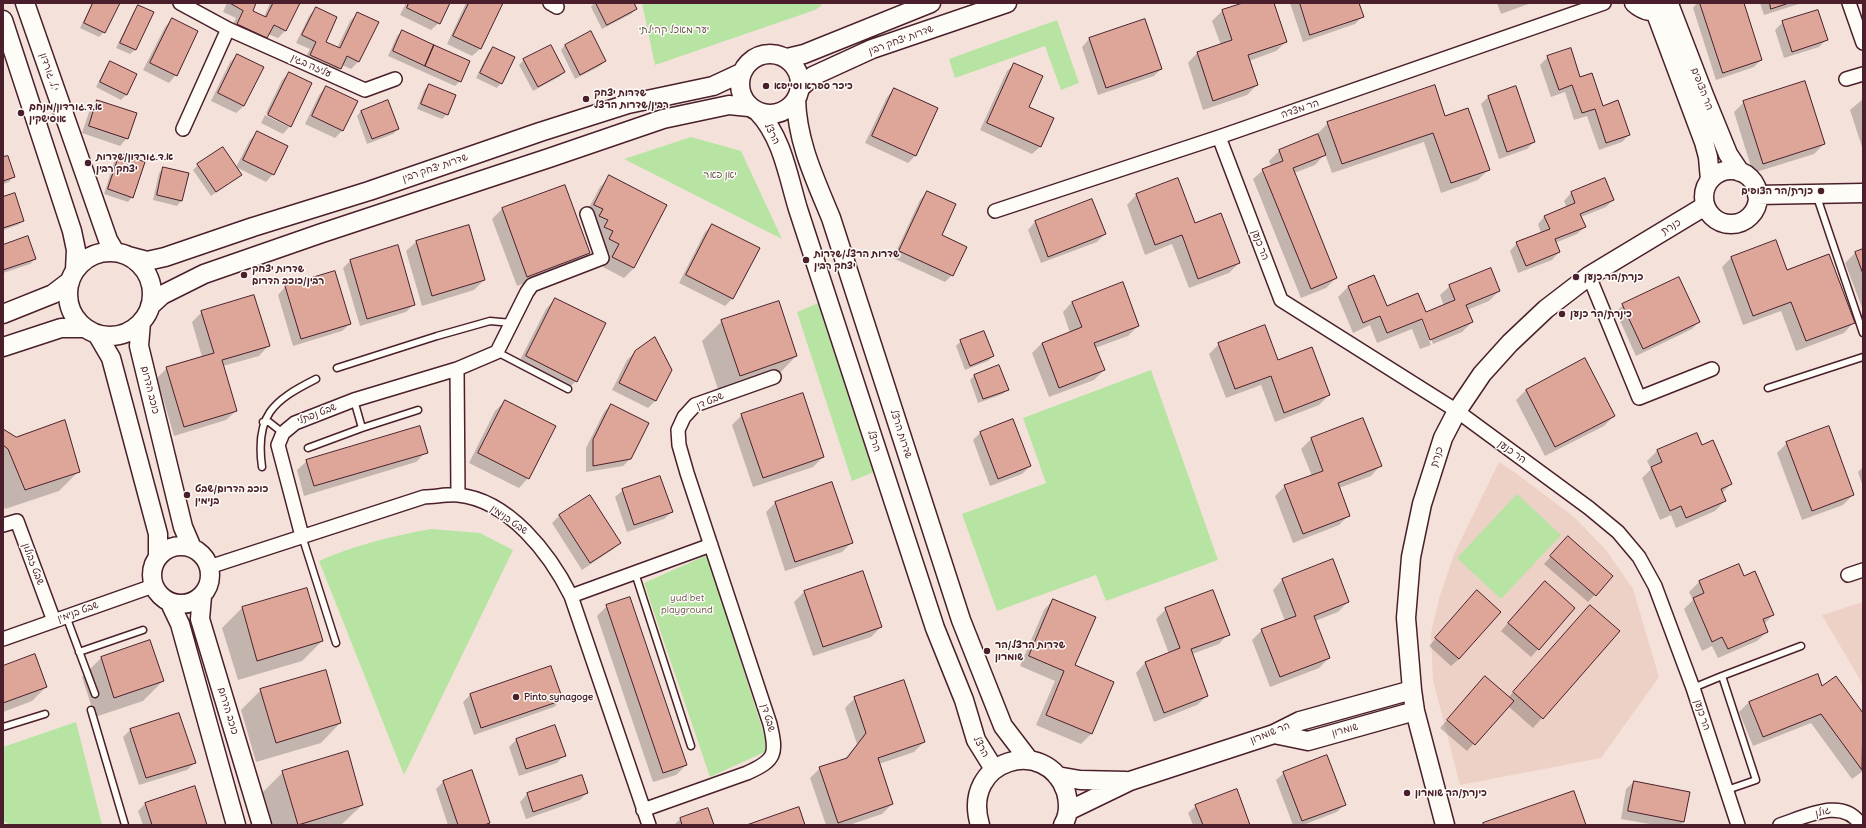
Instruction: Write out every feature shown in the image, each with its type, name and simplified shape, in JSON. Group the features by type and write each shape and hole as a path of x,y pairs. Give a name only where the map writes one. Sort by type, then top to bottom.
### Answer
{"main road":[{"name":"י.ל. גורדון","path":"25,3 108,240 122,254"},
{"path":"787,58 804,54 931,3"},
{"name":"שדרות יצחק רבין","path":"798,94 813,76 872,50 1007,3"},
{"path":"1634,3 1647,11 1665,6"},
{"name":"הר הצופים","path":"1665,6 1728,154 1740,172"},
{"name":"הר הצופים","path":"1665,6 1708,157 1710,180"},
{"path":"3,20 72,231 76,250 73,275 68,294 69,307 75,318 90,331 111,358 158,534 158,556"},
{"path":"3,347 61,328 90,331 108,336 120,335 131,330 141,322 150,306 162,294 204,274 322,232 663,119 729,105 754,109 767,114 784,111 798,94 800,80 798,71 787,58 773,53 764,54 755,57 748,63 741,73 740,91 754,109"},
{"name":"שדרות יצחק רבין","path":"122,254 147,261 165,257 253,227 369,191 540,132 628,104 713,86 741,73"},
{"name":"שדרות הרצל","path":"798,94 798,124 807,158 831,218 961,620 1003,726 1029,760"},
{"name":"הרצל","path":"754,109 767,121 777,141 935,628 964,700 976,740 994,769"},
{"path":"1724,171 1740,172 1752,181 1757,195 1756,203 1748,218 1732,224 1724,223 1710,214 1705,206 1705,190 1710,180 1724,171"},
{"path":"1757,195 1863,193"},
{"name":"כנרת","path":"1444,825 1415,711 1406,618 1411,557 1422,504 1443,438 1457,411 1482,374 1510,343 1546,309 1590,276 1705,206"},
{"path":"3,314 52,294 73,275 83,262 104,252 122,254 138,263 145,272 150,283 152,295 150,306"},
{"name":"כוכב הדרום","path":"141,322 139,346 183,527 192,548"},
{"path":"174,546 192,548 200,552 209,567 209,582 202,596 187,604 170,603 163,599 153,586 151,570 158,556 166,550 174,546"},
{"name":"כוכב הדרום","path":"202,596 200,619 262,825"},
{"path":"170,603 180,624 236,825"},
{"name":"הר שומרון","path":"1130,781 1274,734 1300,721 1412,690"},
{"name":"שומרון","path":"1274,734 1308,740 1415,711"},
{"name":"שדרות הרצל","path":"980,825 976,802 979,789 985,778 994,769 1005,763 1017,760 1029,760 1045,766 1057,776 1064,786 1068,798 1066,818"},
{"path":"1057,776 1080,780 1130,781"},
{"path":"1066,818 1130,781"}],"street":[{"name":"עליזה בגין","path":"180,3 228,29 365,90 395,79"},
{"name":"הר מצדה","path":"995,211 1219,137 1604,3"},
{"path":"1849,3 1863,44"},
{"path":"183,129 228,29"},
{"path":"1846,79 1863,74"},
{"name":"הר כנען","path":"1219,137 1281,300 1457,411 1589,508 1618,532 1639,557 1655,586 1693,688 1738,825"},
{"path":"497,352 532,285 602,258 587,214"},
{"path":"1590,276 1639,398 1712,369"},
{"name":"שבט נפתלי","path":"283,433 295,423 354,400 457,369 497,352"},
{"path":"457,369 458,495"},
{"name":"שבט דן","path":"642,810 763,766 771,760 774,752 770,724 679,445 678,430 684,417 695,405 774,377"},
{"path":"283,433 278,445 302,536"},
{"name":"שבט בנימין","path":"209,567 424,497 458,495 479,501 502,513 528,533 562,578 571,596 642,810 649,825"},
{"name":"שבט זבולון","path":"3,525 16,521 54,621"},
{"path":"571,596 711,545"},
{"path":"1848,576 1863,570"},
{"name":"שבט בנימין","path":"3,639 153,586"},
{"name":"גולן","path":"1780,825 1834,809 1846,811 1856,818 1861,825"}],"lane":[{"path":"1816,193 1863,333"},
{"path":"337,368 437,336 490,321 512,323"},
{"path":"497,352 568,389"},
{"path":"1768,388 1863,358"},
{"path":"262,467 259,446 263,422 279,401 298,388 316,379"},
{"path":"354,400 362,428"},
{"path":"308,448 362,428 418,410"},
{"path":"263,422 269,422 283,433"},
{"path":"302,536 336,643"},
{"path":"635,573 691,746"},
{"path":"66,616 95,694"},
{"path":"79,652 143,630"},
{"path":"1693,688 1800,646"},
{"path":"1722,676 1756,780 1727,790"},
{"path":"91,710 125,825"},
{"path":"3,727 45,714"}],"shaded area":[{"path":"1499,462 1574,517 1606,550 1633,589 1659,677 1601,758 1460,785 1433,680 1431,633 1440,595 1455,552"},
{"path":"1863,602 1863,685 1822,615"}],"green space":[{"name":"יער מאכל קהילתי","path":"642,3 822,3 821,6 815,10 655,65"},
{"path":"1057,20 1079,83 1061,90 1045,46 955,78 949,59"},
{"name":"יאן פאר","path":"691,137 741,151 782,239 624,159"},
{"path":"823,301 881,469 852,481 797,312"},
{"path":"1151,370 1218,560 1106,601 1096,575 997,611 962,514 1046,483 1023,418"},
{"path":"1517,494 1561,535 1501,599 1457,558"},
{"path":"431,529 480,533 513,550 404,775 319,561 346,550 374,542"},
{"name":"yud bet playground","path":"707,555 769,750 710,777 644,583"},
{"path":"76,722 102,825 11,825 3,821 3,747"}],"building":[{"path":"93,3 120,3 105,33 84,23"},
{"path":"230,3 256,3 253,11 266,17 273,3 300,3 286,31 274,25 267,38 237,24 243,11"},
{"path":"409,3 450,3 440,24 407,8"},
{"path":"469,3 503,3 481,49 453,36"},
{"path":"596,3 634,3 637,9 607,25"},
{"path":"1243,3 1274,3 1287,42 1248,55 1258,85 1213,101 1197,52 1232,40 1222,10"},
{"path":"1300,3 1359,3 1364,17 1310,35"},
{"path":"1700,3 1744,3 1762,60 1723,73"},
{"path":"1770,3 1789,3 1771,9"},
{"path":"138,5 154,12 136,50 120,43"},
{"path":"316,7 337,17 326,42 340,48 357,12 379,22 359,62 347,56 341,69 310,55 316,42 302,35"},
{"path":"1818,10 1828,40 1792,52 1782,21"},
{"path":"172,18 198,31 177,76 150,63"},
{"path":"1145,19 1162,69 1106,88 1089,38"},
{"path":"402,30 434,45 425,66 393,51"},
{"path":"591,31 606,61 580,75 565,45"},
{"path":"434,45 470,61 461,82 425,66"},
{"path":"551,45 565,72 538,87 523,59"},
{"path":"493,47 515,57 502,84 480,73"},
{"path":"1571,48 1580,77 1592,73 1603,106 1618,100 1630,135 1606,143 1595,109 1582,113 1572,85 1559,90 1547,56"},
{"path":"237,54 264,67 244,106 218,93"},
{"path":"110,61 137,74 127,95 100,82"},
{"path":"1014,63 1043,76 1029,107 1054,118 1041,147 987,123"},
{"path":"289,72 312,83 291,127 268,115"},
{"path":"1805,81 1825,144 1763,164 1743,101"},
{"path":"429,84 456,95 448,115 421,104"},
{"path":"1435,85 1445,116 1468,108 1490,170 1451,183 1433,133 1342,164 1327,122"},
{"path":"326,86 358,101 343,131 312,116"},
{"path":"1516,86 1535,142 1507,152 1488,96"},
{"path":"894,88 938,108 916,156 872,136"},
{"path":"97,100 137,113 128,139 89,126"},
{"path":"388,100 399,129 372,139 361,111"},
{"path":"257,131 288,146 274,175 243,160"},
{"path":"1318,134 1326,155 1293,168 1337,278 1311,289 1262,169 1283,161 1279,150"},
{"path":"223,147 242,175 216,192 197,164"},
{"path":"120,153 145,162 133,198 108,189"},
{"path":"8,156 15,177 3,181 3,157"},
{"path":"163,167 189,173 182,201 157,195"},
{"path":"609,175 667,205 634,268 612,257 619,244 609,239 613,231 604,227 608,220 599,216 603,209 594,205"},
{"path":"1178,178 1195,223 1221,213 1240,263 1198,279 1182,235 1155,245 1136,194"},
{"path":"1605,178 1614,200 1580,214 1586,227 1555,239 1560,252 1526,266 1516,242 1550,229 1544,216 1575,203 1571,192"},
{"path":"565,185 590,253 527,277 502,208"},
{"path":"927,191 956,204 942,235 967,247 953,276 899,251"},
{"path":"15,193 24,221 3,228 3,197"},
{"path":"1092,199 1106,234 1048,257 1035,221"},
{"path":"712,224 760,248 733,299 686,275"},
{"path":"469,225 485,280 432,296 416,241"},
{"path":"28,236 36,259 3,270 3,245"},
{"path":"1776,240 1787,270 1829,254 1855,323 1806,341 1791,302 1753,316 1731,257"},
{"path":"398,245 415,305 367,319 350,260"},
{"path":"1863,249 1863,274 1855,252"},
{"path":"1491,268 1500,291 1466,305 1473,322 1430,340 1422,319 1387,333 1380,316 1363,323 1348,286 1374,275 1387,306 1418,293 1426,312 1455,300 1449,285"},
{"path":"335,271 351,324 301,339 285,286"},
{"path":"1679,277 1700,322 1643,349 1622,304"},
{"path":"1123,282 1139,326 1094,343 1105,370 1059,388 1042,343 1082,327 1072,302"},
{"path":"254,295 270,346 222,360 237,411 184,427 166,367 214,353 201,311"},
{"path":"555,298 606,323 577,382 526,356"},
{"path":"779,301 797,356 740,376 721,320"},
{"path":"1265,325 1278,360 1312,347 1330,395 1284,413 1271,376 1235,389 1218,343"},
{"path":"984,331 994,356 970,366 960,340"},
{"path":"655,337 672,370 656,401 619,383 635,351"},
{"path":"1585,358 1615,416 1555,447 1526,390"},
{"path":"999,365 1009,390 983,399 974,375"},
{"path":"803,393 824,457 763,478 741,414"},
{"path":"505,400 556,426 529,479 478,453"},
{"path":"611,404 649,423 631,459 593,466 593,440"},
{"path":"1363,418 1382,466 1338,483 1350,516 1303,534 1284,485 1323,471 1311,438"},
{"path":"1013,419 1031,466 998,479 980,432"},
{"path":"65,420 80,472 25,490 8,449 3,445 3,429 16,437"},
{"path":"420,426 428,453 314,486 306,460"},
{"path":"1829,426 1854,495 1812,511 1786,442"},
{"path":"1697,433 1702,445 1713,440 1732,484 1721,489 1726,501 1686,518 1681,506 1670,511 1651,467 1662,462 1657,450"},
{"path":"660,476 673,512 634,525 622,489"},
{"path":"832,482 853,543 795,562 775,502"},
{"path":"590,495 621,543 590,563 559,515"},
{"path":"1568,536 1613,576 1596,596 1550,556"},
{"path":"1333,559 1349,602 1314,616 1330,658 1280,677 1261,629 1296,616 1282,579"},
{"path":"1739,564 1744,576 1755,571 1774,615 1763,619 1768,632 1728,649 1722,637 1712,642 1693,598 1704,593 1699,581"},
{"path":"863,571 882,627 823,647 804,591"},
{"path":"1545,581 1575,608 1539,650 1508,623"},
{"path":"307,588 323,641 257,661 242,607"},
{"path":"1213,590 1230,635 1191,649 1208,696 1164,713 1145,662 1180,648 1165,608"},
{"path":"1477,590 1501,612 1459,659 1435,638"},
{"path":"630,597 687,765 663,773 606,605"},
{"path":"1053,599 1096,617 1075,665 1114,682 1092,734 1046,715 1064,671 1029,656"},
{"path":"1590,605 1620,631 1543,719 1513,692"},
{"path":"150,640 164,681 114,698 101,657"},
{"path":"35,654 47,687 3,703 3,666"},
{"name":"Pinto synagoge","path":"551,666 563,700 481,728 470,694"},
{"path":"326,670 341,723 276,743 260,689"},
{"path":"1818,674 1822,686 1836,676 1863,713 1862,770 1821,714 1763,737 1749,702"},
{"path":"1485,676 1514,701 1475,745 1447,720"},
{"path":"904,680 925,742 878,758 893,804 838,823 819,767 847,758 866,733 854,697"},
{"path":"179,713 196,763 146,778 130,729"},
{"path":"555,725 566,756 526,769 516,739"},
{"path":"348,751 363,805 298,825 282,771"},
{"path":"1327,755 1346,805 1302,821 1283,772"},
{"path":"472,770 490,823 484,825 458,825 443,781"},
{"path":"582,775 588,793 533,812 527,793"},
{"path":"1634,781 1690,792 1684,822 1628,811"},
{"path":"195,786 207,825 152,825 145,803"},
{"path":"1237,789 1250,825 1203,825 1195,805"},
{"path":"1574,791 1586,825 1483,825 1483,823"},
{"path":"799,807 805,825 747,825"},
{"path":"708,808 714,825 682,825 680,818"}],"place":[{"name":"כיכר ספרא וסייפא","path":"766,86"},
{"name":"שדרות יצחק רבין/שדרות הרצל","path":"586,99"},
{"name":"א.ד.גורדון/מנחם אוסישקין","path":"21,113"},
{"name":"א.ד.גורדון/שדרות יצחק רבין","path":"88,163"},
{"name":"כנרת/הר הצופים","path":"1821,191"},
{"name":"שדרות הרצל/שדרות יצחק רבין","path":"806,260"},
{"name":"שדרות יצחק רבין/כוכב הדרום","path":"244,275"},
{"name":"כנרת/הר כנען","path":"1576,277"},
{"name":"כינרת/הר כנען","path":"1562,314"},
{"name":"כוכב הדרום/שבט בנימין","path":"187,495"},
{"name":"שדרות הרצל/הר שומרון","path":"987,651"},
{"name":"Pinto synagoge","path":"516,697"},
{"name":"כינרת/הר שומרון","path":"1407,793"}]}
